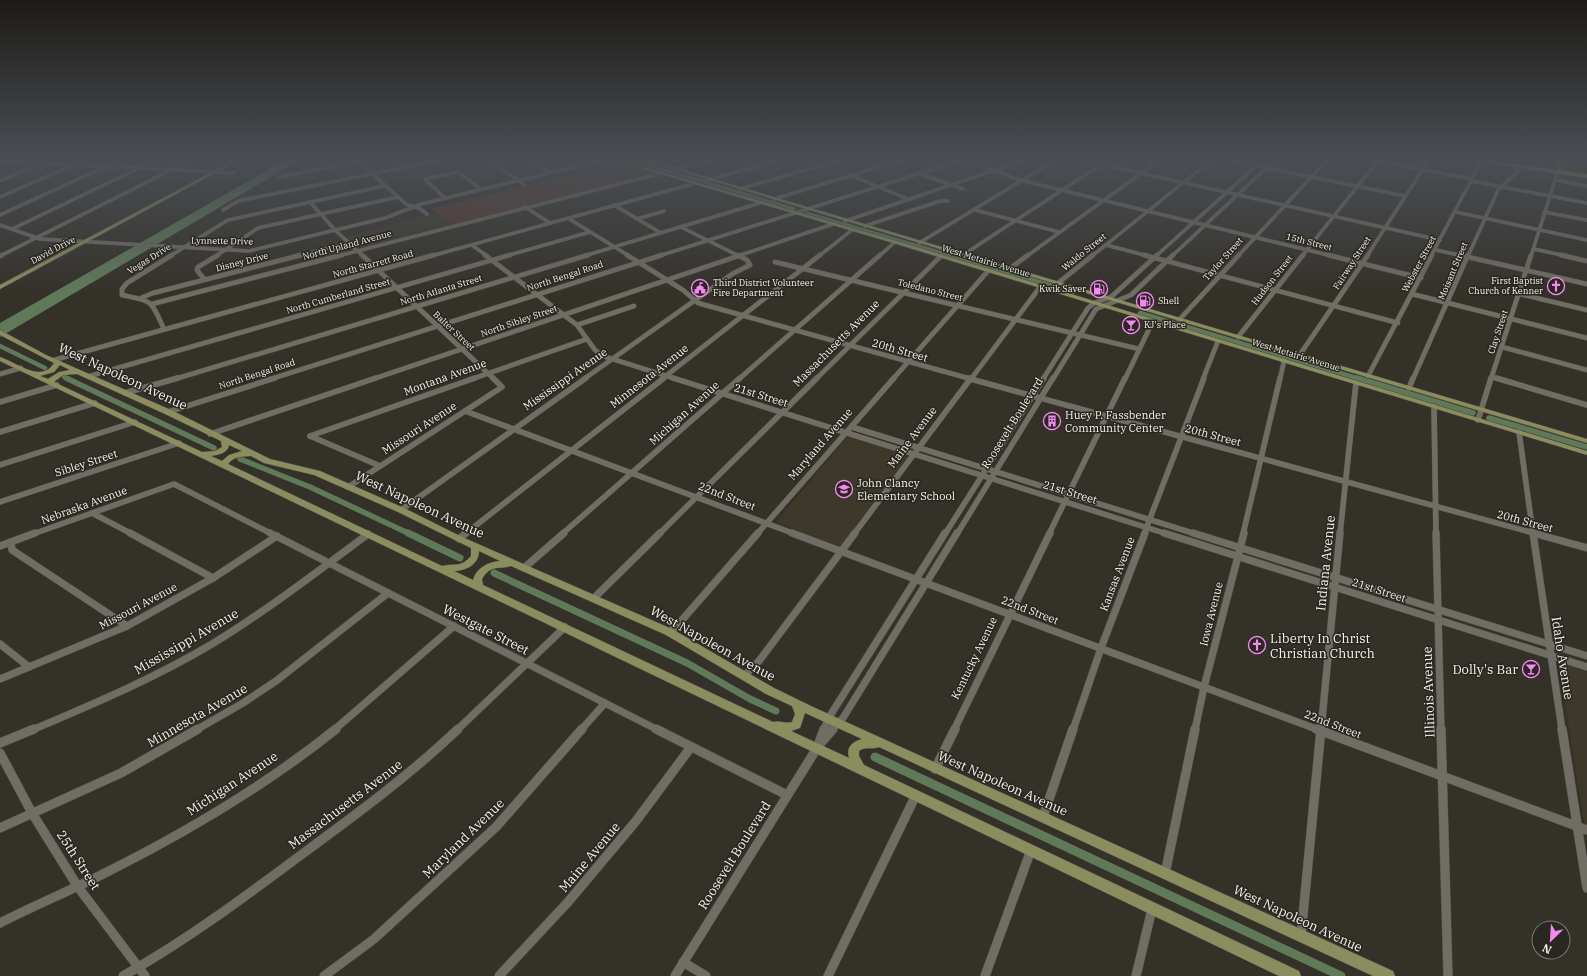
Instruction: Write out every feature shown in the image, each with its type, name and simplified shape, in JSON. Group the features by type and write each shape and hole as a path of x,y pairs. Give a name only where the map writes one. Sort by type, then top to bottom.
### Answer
{"main road":[{"name":"David Drive","path":"0,283 149,204"},
{"name":"David Drive","path":"0,287 156,204"},
{"name":"West Metairie Avenue","path":"765,204 1134,315 1152,323 1218,341 1587,453"},
{"name":"West Metairie Avenue","path":"789,204 1299,356 1587,440"},
{"path":"786,210 797,211 799,209 797,206"},
{"path":"1077,298 1088,298 1090,295 1086,292"},
{"path":"1134,315 1126,311 1127,308 1144,309"},
{"name":"West Napoleon Avenue","path":"0,332 56,361 168,412 210,434 267,460 317,473 400,510 459,539 669,632 744,676 796,704 1388,976"},
{"path":"0,359 224,464 1294,976"},
{"path":"32,374 51,371 55,368 56,361"},
{"path":"49,382 61,373 80,372"},
{"path":"202,454 214,454 224,450 226,447 225,440"},
{"path":"224,464 229,457 235,454 254,454"},
{"path":"437,567 457,570 466,566 476,556 475,546"},
{"path":"479,587 477,579 484,569 500,563 521,567"},
{"path":"766,724 786,728 796,725 800,714 796,704"},
{"path":"860,768 853,760 852,752 855,747 864,742 888,746"}],"street":[{"path":"0,215 25,204"},
{"path":"12,229 65,204"},
{"path":"0,256 104,204"},
{"path":"223,210 234,204"},
{"name":"Vegas Drive","path":"152,304 141,298 128,298 122,295 123,286 181,248 228,220 303,204"},
{"name":"Balter Street","path":"312,204 335,230 502,386"},
{"path":"204,280 197,270 198,267 258,228 369,204"},
{"path":"406,204 427,214"},
{"name":"Lynnette Drive","path":"0,225 35,238 83,243 226,250 258,250 385,218 426,204"},
{"name":"North Upland Avenue","path":"152,304 542,204"},
{"name":"North Starrett Road","path":"56,361 164,329 619,204"},
{"name":"North Atlanta Street","path":"125,393 215,368 755,204"},
{"name":"North Bengal Road","path":"168,412 825,204"},
{"path":"845,220 894,204"},
{"path":"865,226 932,204"},
{"path":"919,243 985,204"},
{"path":"963,255 1043,204"},
{"path":"1009,269 1097,204"},
{"name":"15th Street","path":"1117,204 1421,278"},
{"name":"Waldo Street","path":"1058,284 1156,204"},
{"path":"1094,303 1109,299 1214,204"},
{"path":"1102,306 1119,302 1132,294 1229,204"},
{"path":"1278,204 1440,240"},
{"name":"Hudson Street","path":"1238,337 1344,204"},
{"name":"Fairway Street","path":"1299,356 1350,283 1361,263 1386,228 1401,204"},
{"name":"Webster Street","path":"1368,376 1398,323 1460,204"},
{"name":"Moisant Street","path":"1409,388 1448,303 1491,204"},
{"name":"Clay Street","path":"1478,420 1520,294 1547,204"},
{"path":"614,205 661,233"},
{"name":"Taylor Street","path":"1179,320 1285,205"},
{"path":"525,208 550,223"},
{"path":"975,210 1059,232"},
{"path":"637,219 664,211"},
{"path":"1456,212 1587,240"},
{"path":"1544,212 1587,220"},
{"name":"20th Street","path":"568,218 639,262 696,300 715,309 1587,548"},
{"name":"North Sibley Street","path":"210,434 461,348 833,224"},
{"path":"681,226 739,256"},
{"name":"Minnesota Avenue","path":"459,539 852,230"},
{"name":"North Cumberland Street","path":"90,376 590,232"},
{"name":"Michigan Avenue","path":"521,567 633,472 895,242"},
{"name":"Disney Drive","path":"141,298 153,293 349,243"},
{"name":"21st Street","path":"472,245 577,325 594,351 612,359 1587,667"},
{"path":"1106,245 1398,323"},
{"path":"1534,249 1587,261"},
{"path":"1436,250 1587,284"},
{"name":"Mississippi Avenue","path":"400,510 732,274 750,265 750,263 739,256"},
{"name":"Massachusetts Avenue","path":"594,598 941,256"},
{"name":"Toledano Street","path":"775,262 1139,349"},
{"name":"Maryland Avenue","path":"669,632 675,628 988,271"},
{"name":"Maine Avenue","path":"744,676 759,661 971,379 1014,319 1040,287"},
{"path":"1412,294 1587,338"},
{"path":"1520,294 1587,310"},
{"name":"Roosevelt Boulevard","path":"816,748 834,721 916,579 1088,308 1094,303"},
{"path":"152,304 164,329"},
{"path":"577,325 634,306"},
{"name":"Roosevelt Boulevard","path":"675,976 816,748 927,583 1096,309 1102,306"},
{"name":"Kentucky Avenue","path":"935,769 1008,614 1152,323"},
{"name":"Montana Avenue","path":"380,466 310,436 487,372 587,339"},
{"name":"Kansas Avenue","path":"1043,818 1101,648 1218,341"},
{"path":"1502,347 1587,370"},
{"name":"Iowa Avenue","path":"1165,874 1204,687 1240,548 1284,361"},
{"path":"0,374 20,368"},
{"path":"1492,378 1587,405"},
{"name":"Indiana Avenue","path":"1301,936 1334,587 1356,383"},
{"path":"0,402 57,385"},
{"name":"Missouri Avenue","path":"348,487 502,386"},
{"path":"0,432 95,403"},
{"name":"Illinois Avenue","path":"1434,406 1437,609 1448,976"},
{"name":"22nd Street","path":"465,411 633,472 1587,830"},
{"path":"0,466 135,422"},
{"name":"21st Street","path":"852,427 1587,656"},
{"name":"Idaho Avenue","path":"1518,432 1550,656 1587,888"},
{"name":"Sibley Street","path":"0,502 179,443"},
{"name":"Nebraska Avenue","path":"0,546 175,485"},
{"name":"Westgate Street","path":"175,485 787,795"},
{"path":"92,513 213,578"},
{"name":"Mississippi Avenue","path":"0,743 150,678 236,628 368,534"},
{"name":"Missouri Avenue","path":"0,679 127,626 213,578 277,536"},
{"path":"11,542 12,550 127,626"},
{"name":"Minnesota Avenue","path":"0,828 122,773 243,703 276,681 388,593"},
{"name":"Michigan Avenue","path":"0,923 78,887 197,822 316,744 378,693 454,626"},
{"name":"Massachusetts Avenue","path":"123,976 234,905 376,799 434,752 565,627"},
{"path":"0,644 29,667"},
{"name":"Maryland Avenue","path":"324,976 374,939 496,827 605,703"},
{"name":"Maine Avenue","path":"499,976 568,902 636,821 691,747"},
{"name":"25th Street","path":"0,753 32,813 78,887 137,968 145,976"},
{"path":"828,976 916,795"},
{"path":"985,976 1031,850"},
{"path":"1136,976 1152,909"},
{"path":"683,962 706,976"}],"shaded area":[{"path":"209,204 226,204 0,337 0,323"},
{"path":"453,204 538,204 455,225 431,209"},
{"path":"437,212 455,225 359,250 345,237"},
{"name":"John Clancy Elementary School","path":"848,436 909,456 841,547 776,522"},
{"path":"1558,660 1587,669 1587,839"}],"waterway":[{"path":"776,204 794,209"},
{"path":"806,213 952,256"},
{"path":"949,255 1073,292"},
{"path":"1140,313 1360,379"},
{"path":"0,346 45,368"},
{"path":"64,377 69,379"},
{"path":"66,378 214,448"},
{"path":"1357,378 1473,413"},
{"path":"1489,418 1587,447"},
{"path":"240,459 310,487 410,534"},
{"path":"408,533 460,558"},
{"path":"494,573 687,663 750,699 776,711"},
{"path":"875,757 1341,976"}],"place":[{"name":"First Baptist Church of Kenner","path":"1556,286"},
{"name":"Third District Volunteer Fire Department","path":"700,288"},
{"name":"Kwik Saver","path":"1099,289"},
{"name":"Shell","path":"1145,301"},
{"name":"KJ's Place","path":"1131,325"},
{"name":"Huey P. Fassbender Community Center","path":"1052,421"},
{"name":"John Clancy Elementary School","path":"844,489"},
{"name":"Liberty In Christ Christian Church","path":"1257,645"},
{"name":"Dolly's Bar","path":"1531,669"}]}
